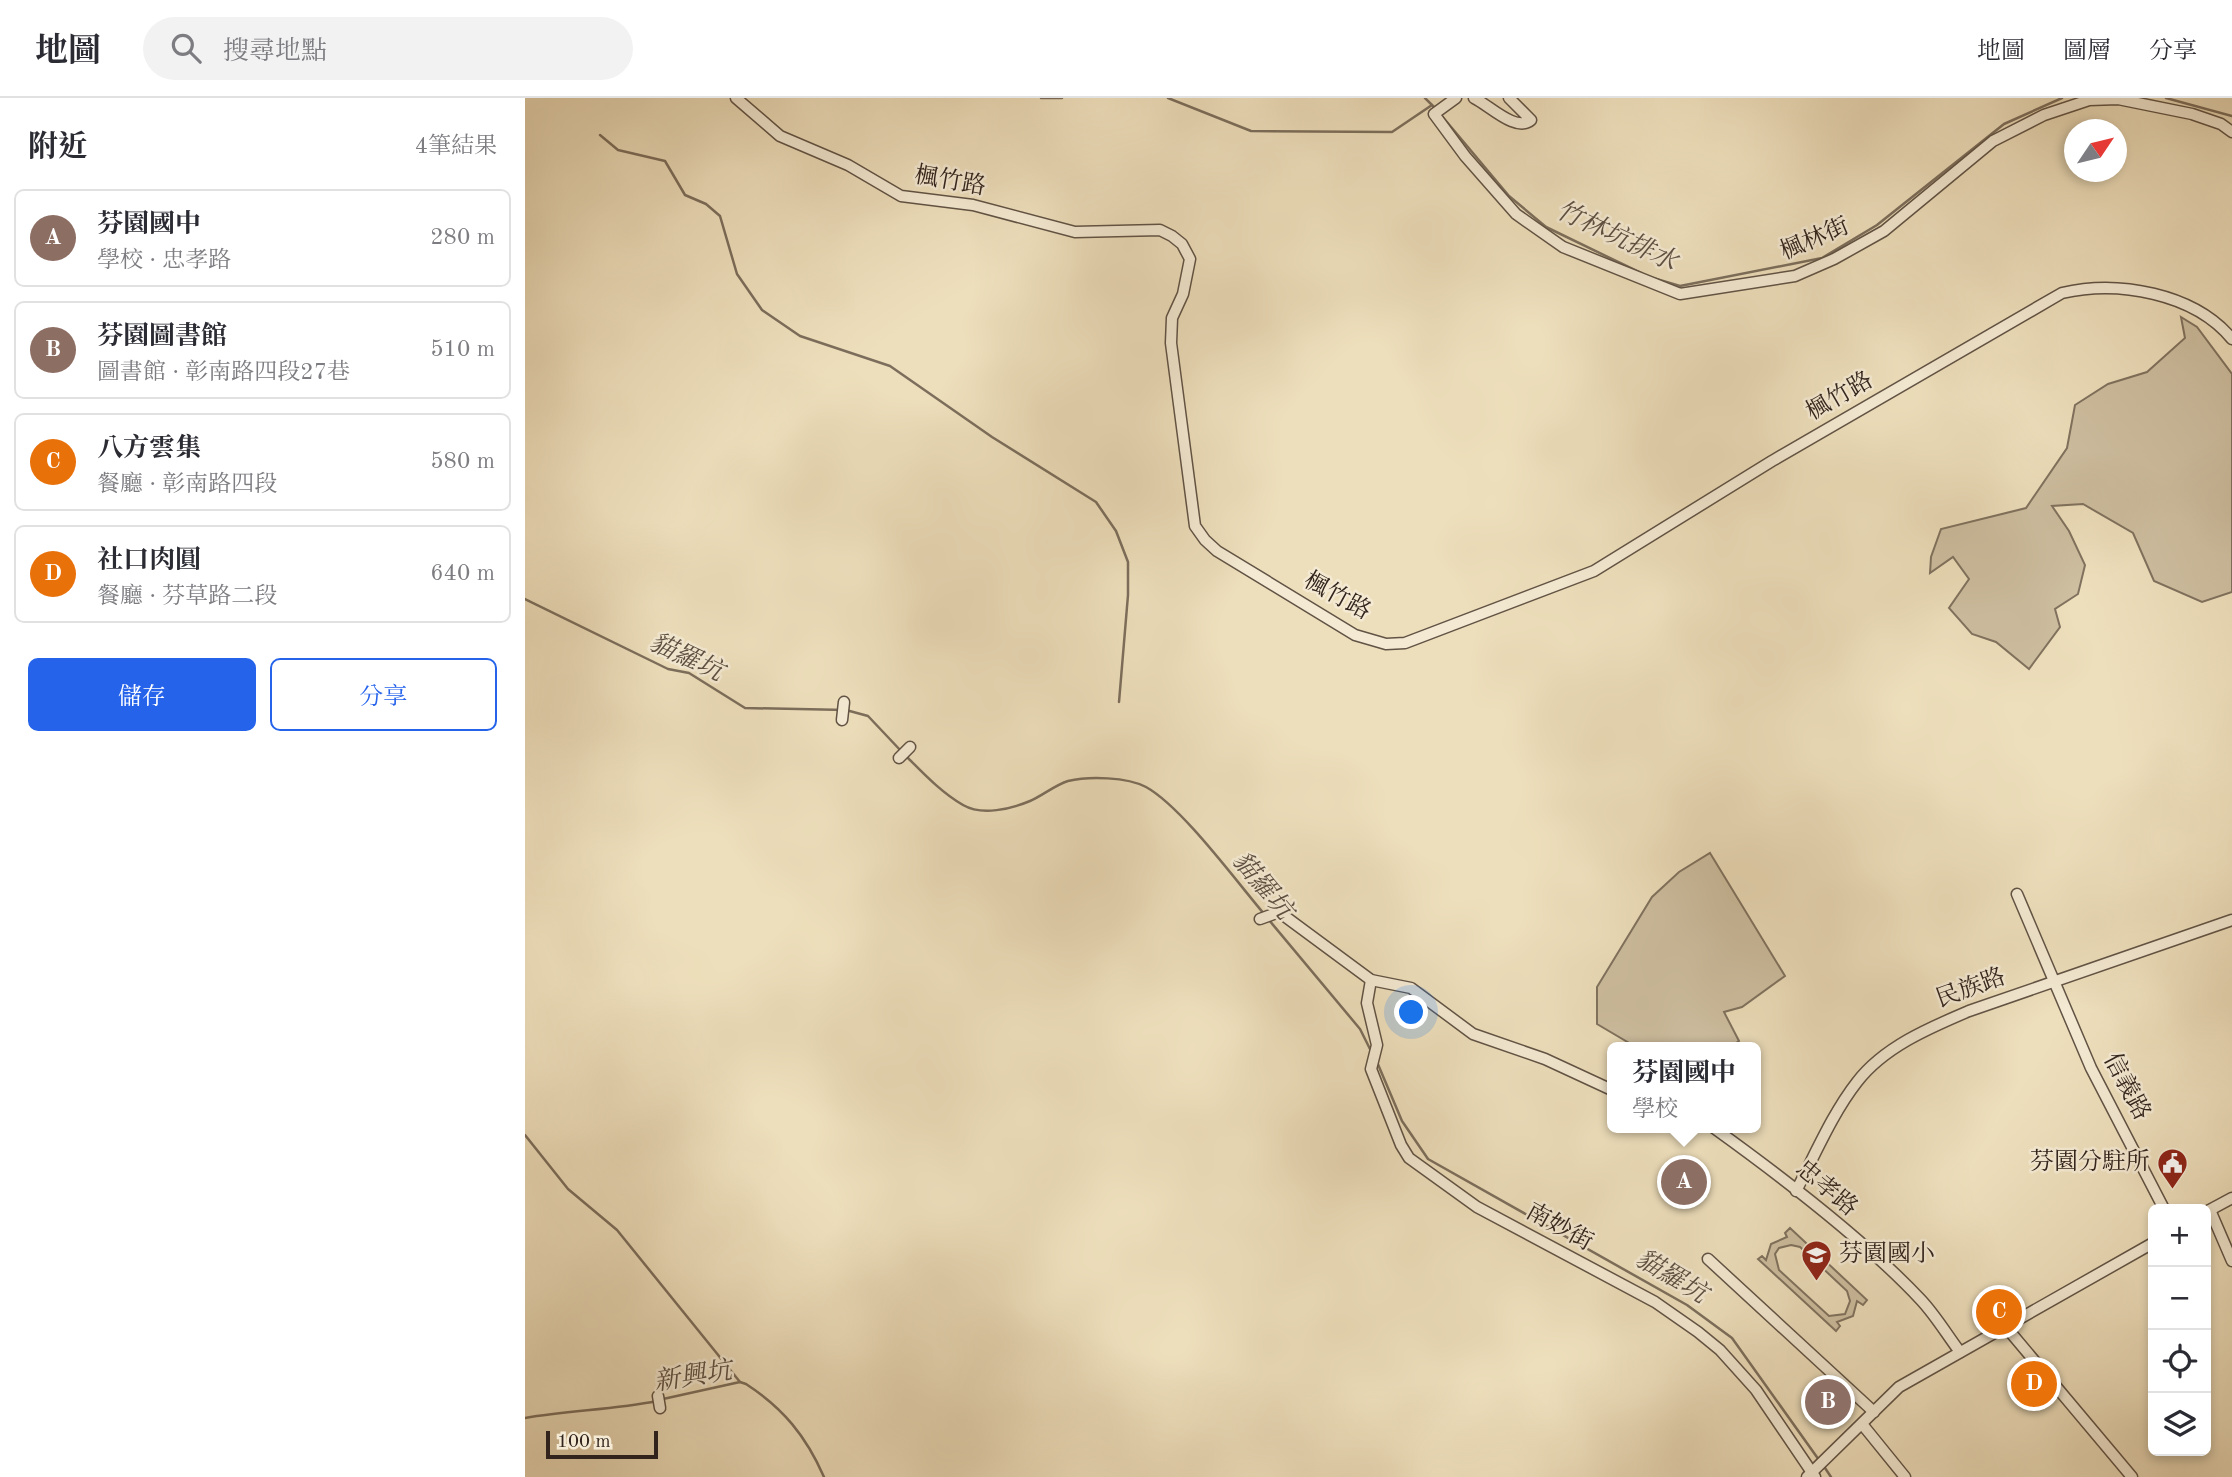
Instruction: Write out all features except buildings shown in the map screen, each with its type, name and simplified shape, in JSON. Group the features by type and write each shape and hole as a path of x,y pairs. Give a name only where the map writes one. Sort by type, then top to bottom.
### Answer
{"street":[{"name":"楓竹路","path":"736,98 780,136 848,165 901,196 973,205 1075,232 1160,230 1182,244 1190,259 1183,294 1173,318 1171,343 1195,526 1217,551 1355,635 1386,644 1405,643 1594,571 1772,461 2062,293 2085,287 2110,287 2157,296 2205,314 2232,338"},
{"name":"楓林街","path":"1456,98 1434,114 1465,156 1516,214 1563,247 1646,283 1680,294 1795,276 1814,268 1884,231 1993,141 2055,111 2089,100 2119,99 2193,114 2221,124 2232,132"},
{"path":"1473,98 1516,125 1526,124 1531,120 1529,114 1509,98"},
{"path":"1810,255 1814,268"},
{"path":"842,720 844,702"},
{"path":"899,758 910,747"},
{"name":"信義路","path":"2017,894 2091,1068 2161,1204"},
{"path":"1260,919 1275,914 1371,980 1411,988 1473,1034 1545,1059 1607,1088"},
{"name":"民族路","path":"1796,1191 1849,1093 1873,1066 1895,1048 1931,1026 2232,920"},
{"name":"南妙街","path":"1371,980 1367,1003 1377,1045 1371,1069 1401,1145 1409,1158 1477,1207 1655,1302 1698,1332 1720,1350 1756,1390 1811,1476"},
{"name":"忠孝路","path":"1721,1133 1796,1191 1916,1295 1959,1352"},
{"path":"2211,1209 2232,1198"},
{"path":"2211,1217 2232,1261"},
{"path":"1811,1476 1899,1387 2148,1246"},
{"path":"1708,1259 1874,1412"},
{"path":"2006,1327 2132,1477"},
{"path":"658,1396 660,1408"},
{"path":"1862,1424 1905,1477"}],"shaded area":[{"path":"2181,317 2197,327 2232,374 2232,592 2202,602 2154,581 2133,533 2083,504 2052,506 2069,531 2085,565 2078,594 2055,609 2060,627 2029,669 1996,642 1972,634 1949,608 1969,579 1953,557 1930,573 1931,557 1941,529 2026,508 2067,448 2075,405 2108,384 2147,372 2185,338"},
{"path":"1710,853 1785,976 1742,1007 1724,1012 1738,1042 1628,1042 1597,1024 1597,987 1652,897 1679,872"},
{"path":"1790,1228 1867,1300 1863,1305 1857,1301 1853,1316 1837,1322 1840,1326 1836,1331 1758,1259 1762,1256 1766,1260 1771,1244 1787,1237 1785,1233","holes":["1791,1245 1800,1247 1847,1291 1850,1301 1845,1314 1829,1316 1779,1270 1775,1254 1779,1248"]}],"waterway":[{"name":"竹林坑排水","path":"1041,98 1062,98"},
{"name":"竹林坑排水","path":"1168,98 1251,131 1392,132 1432,105"},
{"name":"竹林坑排水","path":"1425,98 1437,110"},
{"name":"竹林坑排水","path":"1653,278 1680,286 1822,258 1877,225 2004,124 2062,98"},
{"name":"竹林坑排水","path":"2166,98 2232,116"},
{"name":"竹林坑排水","path":"1441,115 1509,196 1546,227 1641,273"},
{"path":"600,135 618,150 665,161 685,195 706,204 720,216 737,274 762,310 800,336 890,366 992,437 1096,502 1116,531 1128,562 1128,595 1119,702"},
{"name":"貓羅坑","path":"525,599 668,669 689,673 745,708 846,710 868,716 902,752"},
{"name":"貓羅坑","path":"907,757 948,795 963,805 979,810 1014,807 1077,779 1119,779 1146,787 1192,827 1265,915"},
{"name":"貓羅坑","path":"1269,920 1360,1029 1372,1053"},
{"name":"貓羅坑","path":"1377,1062 1402,1121 1428,1159 1687,1305 1732,1338 1819,1460"},
{"path":"525,1135 568,1189 617,1230 740,1382"},
{"name":"新興坑","path":"663,1399 740,1382 746,1384 792,1424 824,1477"},
{"name":"新興坑","path":"525,1418 657,1401"},
{"name":"貓羅坑","path":"1823,1465 1831,1477"}],"place":[{"name":"芬園國中","path":"1684,1182"},
{"name":"芬園分駐所","path":"2173,1190"},
{"name":"芬園國小","path":"1816,1282"},
{"name":"八方雲集","path":"1999,1312"},
{"name":"社口肉圓","path":"2034,1384"},
{"name":"芬園圖書館","path":"1828,1402"}]}
